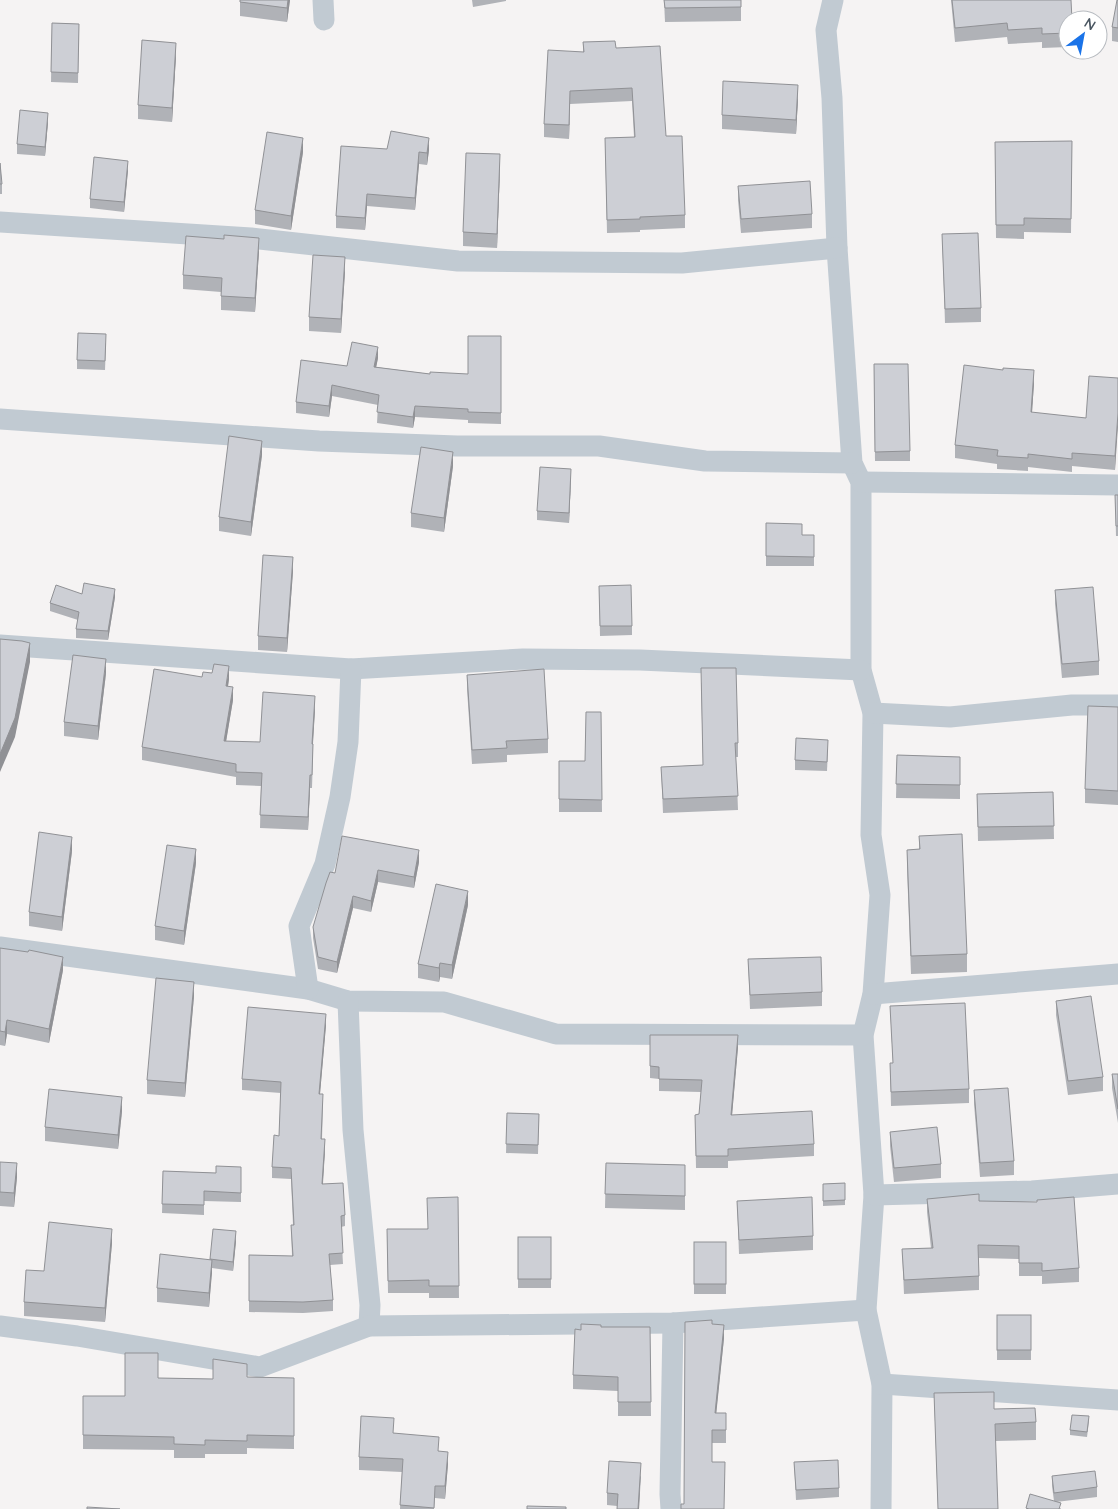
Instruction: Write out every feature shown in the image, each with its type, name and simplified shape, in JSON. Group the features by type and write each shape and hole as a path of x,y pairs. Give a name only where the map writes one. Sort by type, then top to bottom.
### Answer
{"street":[{"path":"833,0 826,30 832,98 837,248 857,472 861,670 873,713 871,835 880,895 873,994 862,1035 874,1195 866,1310 882,1384 881,1509"},
{"path":"0,222 251,238 458,261 682,263 837,248"},
{"path":"0,419 319,442 457,446 599,446 706,461 857,472 1118,484"},
{"path":"0,645 351,669 532,659 640,660 861,670"},
{"path":"308,988 299,926 325,864 340,796 348,742 351,669"},
{"path":"873,713 950,717 1072,705 1118,705"},
{"path":"0,947 308,988 348,1001 444,1002 556,1034 862,1035"},
{"path":"873,994 1118,974"},
{"path":"348,1001 353,1130 370,1306 369,1326"},
{"path":"874,1195 1032,1191 1118,1184"},
{"path":"0,1326 77,1336 260,1367 369,1326 673,1323 866,1310"},
{"path":"671,1509 673,1323"},
{"path":"882,1384 1118,1400"}],"building":[{"path":"240,0 288,0 287,8 240,2"},
{"path":"664,0 741,0 741,7 665,8"},
{"path":"952,0 1071,0 1072,10 1058,10 1058,33 1042,34 1042,28 1008,30 1007,23 955,28"},
{"path":"1118,0 1118,28 1112,27"},
{"path":"52,23 79,24 78,73 51,72"},
{"path":"142,40 176,43 172,108 138,105"},
{"path":"615,41 616,48 660,46 666,136 682,136 685,215 607,220 605,138 635,137 632,88 570,91 569,125 544,124 548,50 584,52 583,42"},
{"path":"723,81 798,85 796,120 722,115"},
{"path":"20,110 48,113 45,147 17,144"},
{"path":"391,131 429,138 427,153 419,152 415,198 367,194 365,218 336,216 341,146 387,149"},
{"path":"267,132 303,138 291,216 255,210"},
{"path":"1072,141 1071,219 1024,218 1024,225 996,225 995,142"},
{"path":"466,153 500,154 497,234 463,232"},
{"path":"94,157 128,161 124,202 90,199"},
{"path":"0,163 2,184 0,184"},
{"path":"810,181 812,214 741,219 738,186"},
{"path":"978,233 981,308 945,309 942,234"},
{"path":"224,235 259,238 255,298 221,296 222,278 183,275 186,236 224,239"},
{"path":"313,255 345,257 341,319 309,317"},
{"path":"78,333 106,334 105,361 77,360"},
{"path":"468,336 501,336 501,413 468,412 468,409 415,406 413,417 377,412 379,395 332,385 329,406 296,402 301,360 347,366 352,342 378,347 374,367 430,374 430,372 468,374"},
{"path":"874,364 908,364 910,451 875,452"},
{"path":"964,365 1003,370 1003,368 1034,370 1031,412 1086,418 1089,376 1118,378 1115,456 1072,453 1072,459 1028,454 1028,458 997,456 998,450 955,445"},
{"path":"229,436 262,441 251,522 219,517"},
{"path":"421,447 453,452 444,518 411,513"},
{"path":"540,467 571,469 569,513 537,511"},
{"path":"1115,495 1118,495 1118,526 1116,526"},
{"path":"766,523 802,524 802,535 814,535 814,557 766,556"},
{"path":"263,555 293,557 287,638 258,636"},
{"path":"84,583 115,589 108,631 76,629 79,612 50,603 56,585 82,594"},
{"path":"631,585 632,626 600,626 599,586"},
{"path":"1093,587 1099,661 1062,664 1055,590"},
{"path":"0,639 30,643 15,718 0,754"},
{"path":"73,655 106,659 98,726 64,722"},
{"path":"214,664 229,666 226,686 233,687 224,741 260,742 263,692 315,696 312,775 310,775 308,817 260,815 262,773 236,772 236,764 142,747 154,669 202,677 203,672 212,673"},
{"path":"701,668 736,668 738,743 735,743 738,796 663,799 661,767 703,765"},
{"path":"544,669 548,739 506,741 507,748 472,750 467,675"},
{"path":"1088,706 1118,707 1118,791 1085,789"},
{"path":"586,712 601,712 602,800 559,799 559,761 585,761"},
{"path":"796,738 828,740 827,762 795,760"},
{"path":"897,755 960,757 960,785 896,784"},
{"path":"1053,792 1054,826 978,827 977,794"},
{"path":"39,832 72,837 62,917 29,912"},
{"path":"962,834 967,954 911,956 907,850 920,849 919,836"},
{"path":"342,836 419,850 414,877 378,870 371,901 353,896 337,962 318,957 313,927 330,872 335,873"},
{"path":"167,845 196,849 184,931 155,926"},
{"path":"436,884 468,891 452,965 440,963 439,968 418,964"},
{"path":"0,948 28,952 29,950 63,957 49,1029 7,1020 5,1032 0,1031"},
{"path":"821,957 822,992 750,995 748,959"},
{"path":"156,978 194,982 185,1083 147,1080"},
{"path":"1091,996 1103,1077 1068,1081 1056,1001"},
{"path":"965,1003 969,1089 891,1092 890,1063 893,1063 890,1006"},
{"path":"248,1007 326,1014 319,1094 323,1094 321,1139 325,1139 322,1184 343,1183 345,1215 341,1216 343,1253 329,1254 333,1300 303,1302 249,1301 249,1255 293,1256 291,1225 294,1225 291,1168 272,1167 274,1135 279,1136 281,1082 242,1079"},
{"path":"650,1035 738,1035 731,1115 812,1111 814,1144 728,1149 728,1156 696,1156 695,1115 699,1114 702,1080 659,1079 659,1067 650,1066"},
{"path":"1112,1074 1118,1074 1118,1109"},
{"path":"1008,1088 1014,1161 980,1163 974,1090"},
{"path":"49,1089 122,1097 118,1135 45,1127"},
{"path":"507,1113 539,1114 538,1145 506,1144"},
{"path":"937,1127 941,1164 894,1168 890,1132"},
{"path":"0,1162 17,1163 14,1193 0,1192"},
{"path":"606,1163 685,1165 685,1196 605,1194"},
{"path":"216,1166 241,1167 241,1193 204,1191 204,1205 162,1204 163,1171 216,1173"},
{"path":"845,1183 845,1200 823,1201 823,1184"},
{"path":"979,1194 979,1201 1037,1202 1037,1200 1074,1197 1079,1268 1042,1271 1042,1263 1019,1263 1019,1246 978,1245 979,1276 904,1280 902,1249 933,1248 927,1199"},
{"path":"458,1197 459,1286 429,1286 429,1280 388,1281 387,1229 428,1229 427,1198"},
{"path":"812,1197 813,1236 739,1240 737,1201"},
{"path":"49,1222 112,1229 105,1308 24,1302 26,1270 44,1271"},
{"path":"213,1229 236,1231 233,1262 210,1259"},
{"path":"518,1237 551,1237 551,1279 518,1279"},
{"path":"694,1242 726,1242 726,1284 694,1284"},
{"path":"160,1254 212,1260 209,1293 157,1288"},
{"path":"997,1315 1031,1315 1031,1350 997,1350"},
{"path":"712,1320 712,1324 724,1325 715,1413 726,1413 726,1430 712,1430 712,1462 725,1462 724,1509 681,1509 681,1504 684,1504 685,1322"},
{"path":"581,1324 601,1325 601,1327 650,1327 651,1402 618,1402 618,1377 573,1375 575,1329 581,1330"},
{"path":"125,1353 158,1353 158,1378 213,1379 213,1359 247,1364 247,1377 294,1378 294,1436 247,1435 247,1441 205,1440 205,1445 174,1444 174,1437 83,1435 83,1396 125,1396"},
{"path":"994,1392 994,1409 1035,1408 1036,1422 995,1424 998,1509 938,1509 934,1393"},
{"path":"1072,1415 1089,1416 1087,1432 1070,1430"},
{"path":"361,1416 394,1418 393,1433 439,1437 438,1451 448,1452 445,1486 435,1486 434,1508 400,1505 403,1459 359,1457"},
{"path":"838,1460 839,1488 796,1490 794,1462"},
{"path":"609,1461 641,1463 638,1509 617,1509 618,1494 607,1493"},
{"path":"1095,1471 1097,1487 1054,1493 1052,1476"},
{"path":"1030,1494 1061,1503 1059,1509 1026,1508"},
{"path":"527,1506 566,1507 566,1509 527,1509"},
{"path":"87,1507 120,1509 87,1509"}]}
